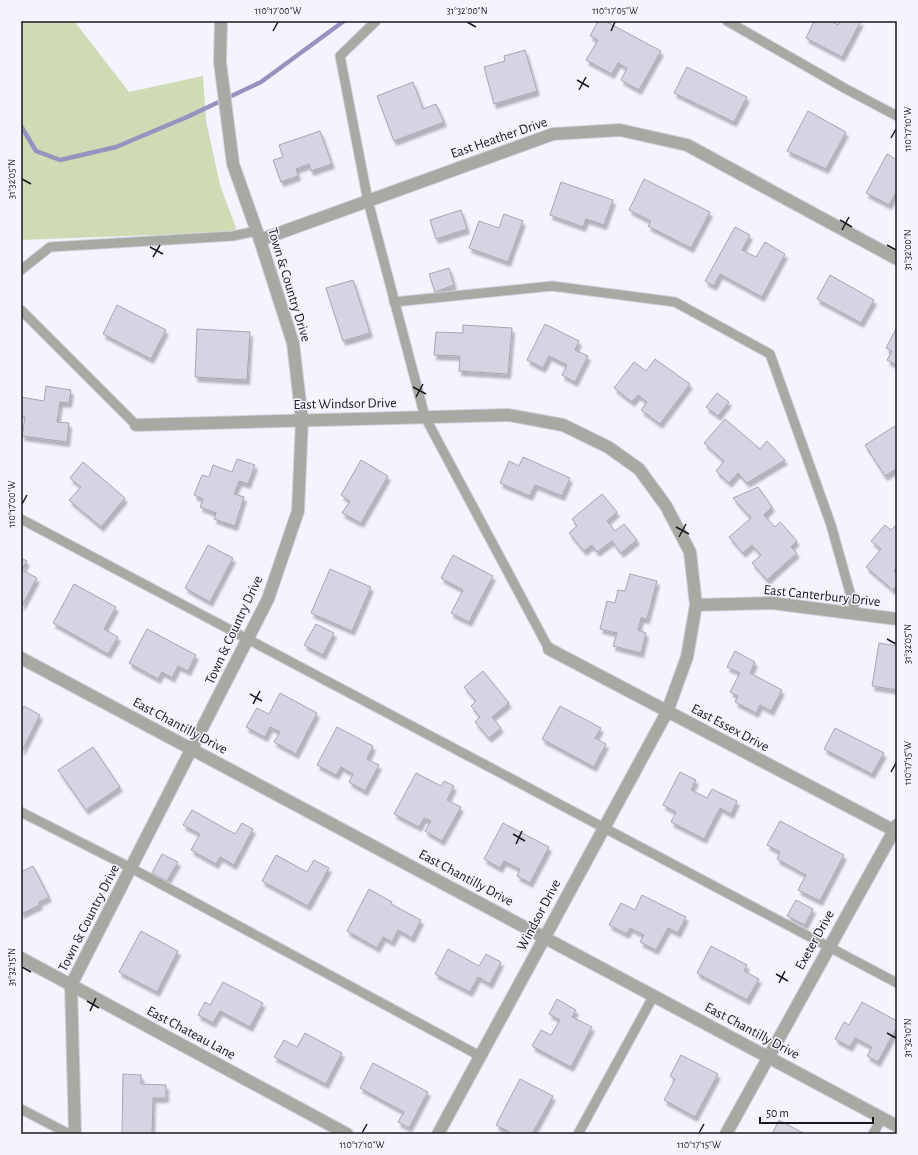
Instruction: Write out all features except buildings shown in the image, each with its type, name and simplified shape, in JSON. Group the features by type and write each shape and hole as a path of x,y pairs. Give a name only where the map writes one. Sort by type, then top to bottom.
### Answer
{"street":[{"name":"Town & Country Drive","path":"75,1134 71,985 193,749 268,599 298,511 302,420 293,342 259,235 233,164 220,62 221,21"},
{"name":"East Heather Drive","path":"259,235 368,201 553,134 620,130 687,145 897,259"},
{"name":"East Windsor Drive","path":"136,425 508,415 563,425 608,447 639,469 666,506 690,552 696,605 687,657 667,712"},
{"name":"East Canterbury Drive","path":"696,605 772,603 897,619"},
{"name":"East Essex Drive","path":"549,649 667,712 896,829"},
{"name":"East Chantilly Drive","path":"21,658 544,936 897,1126"},
{"name":"Windsor Drive","path":"438,1134 544,936 667,712"},
{"name":"Exeter Drive","path":"726,1134 829,946 896,829"},
{"name":"East Chateau Lane","path":"21,958 347,1134"}],"lane":[{"path":"376,21 340,56 368,201 425,417 549,649"},
{"path":"726,21 897,116"},
{"path":"21,270 50,248 259,235"},
{"path":"394,302 552,286 675,302 770,354 830,525 856,614"},
{"path":"21,310 136,425"},
{"path":"21,519 897,983"},
{"path":"21,812 132,868 480,1056"},
{"path":"578,1134 654,995"},
{"path":"21,1109 68,1134"},
{"path":"873,1134 882,1118"}],"green space":[{"path":"21,21 74,21 129,92 203,76 206,121 220,185 236,228 235,232 21,240"}],"waterway":[{"path":"21,126 36,151 60,160 116,147 187,117 261,82 344,21"}]}
